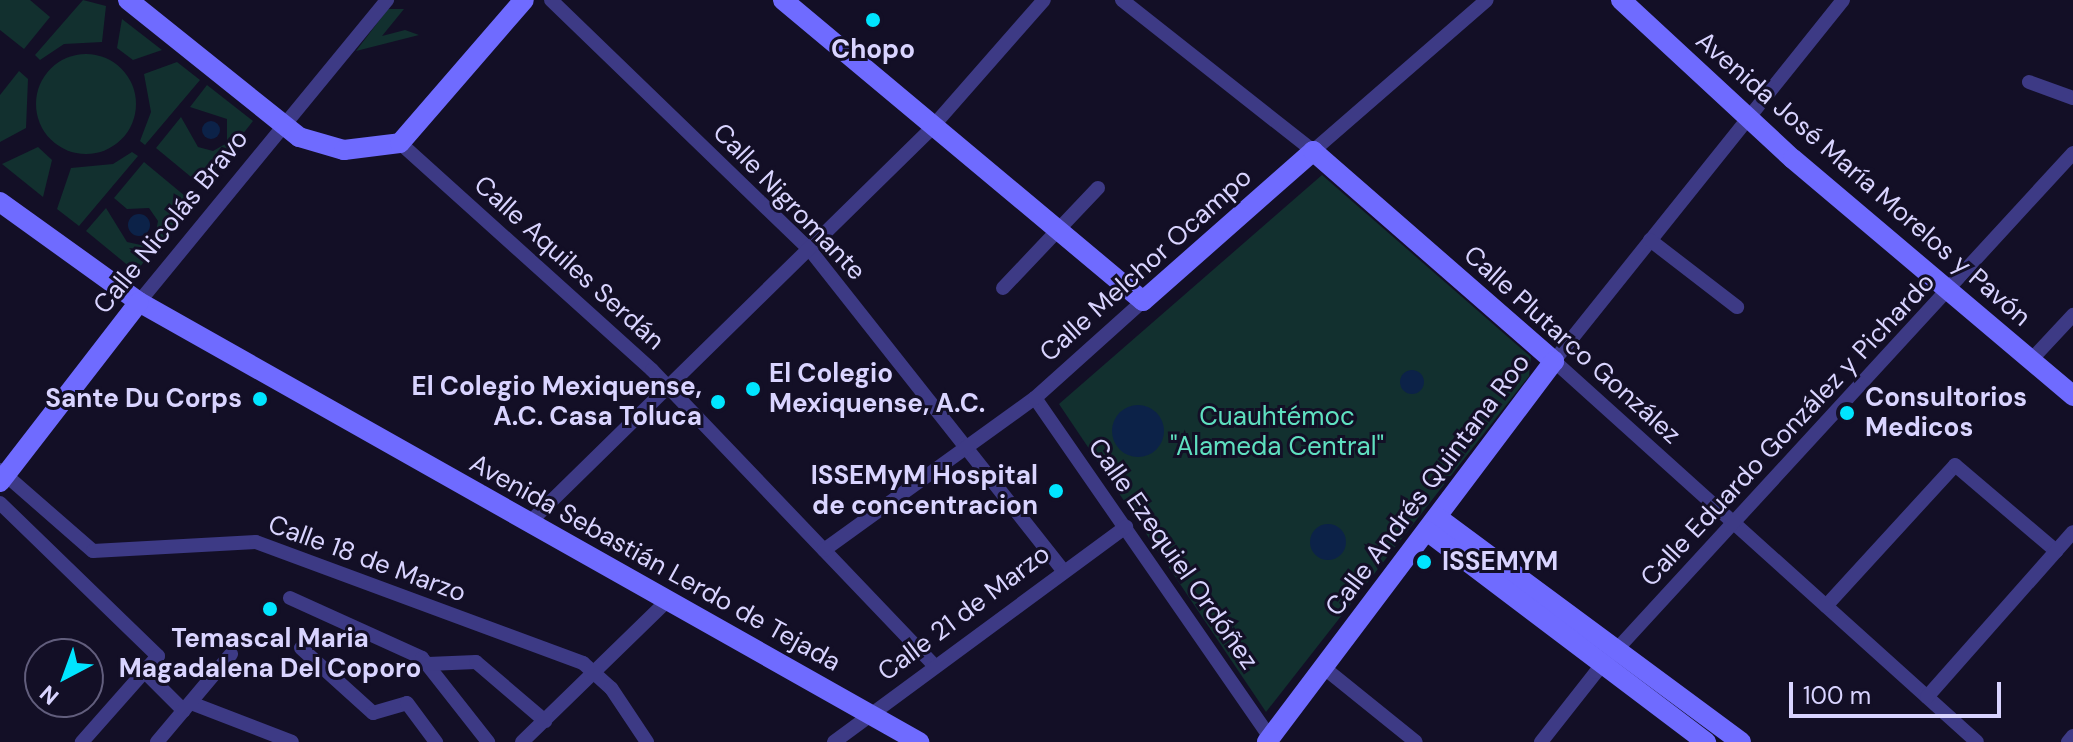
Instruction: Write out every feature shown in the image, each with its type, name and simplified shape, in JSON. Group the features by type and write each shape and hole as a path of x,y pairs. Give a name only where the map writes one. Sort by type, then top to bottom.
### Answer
{"main road":[{"path":"128,0 282,125 332,149 400,143 524,0"},
{"path":"783,0 1143,301"},
{"name":"Avenida José María Morelos y Pavón","path":"1621,0 1746,117 2073,396"},
{"name":"Calle Melchor Ocampo","path":"1143,301 1313,151"},
{"name":"Calle Plutarco González","path":"1313,151 1554,361"},
{"name":"Avenida Sebastián Lerdo de Tejada","path":"0,202 139,302 919,742"},
{"name":"Calle Nicolás Bravo","path":"2,475 139,302"},
{"name":"Calle Andrés Quintana Roo","path":"1268,740 1554,361"},
{"path":"1432,524 1610,658 1706,742"},
{"path":"1610,658 1741,742"}],"street":[{"name":"Calle Nicolás Bravo","path":"139,302 387,0"},
{"name":"Calle Nigromante","path":"551,0 810,250 1061,568"},
{"path":"530,522 933,126 1044,0"},
{"name":"Calle Plutarco González","path":"1122,0 1313,151"},
{"name":"Calle Melchor Ocampo","path":"1313,151 1487,0"},
{"name":"Calle Andrés Quintana Roo","path":"1554,361 1746,117 1843,0"},
{"path":"2029,82 2073,98"},
{"name":"Calle Aquiles Serdán","path":"400,143 668,386 934,665"},
{"name":"Calle Eduardo González y Pichardo","path":"1541,742 1610,658 2073,153"},
{"path":"1003,288 1098,188"},
{"path":"1650,240 1737,307"},
{"name":"Calle Melchor Ocampo","path":"824,550 968,450 1035,398 1143,301"},
{"path":"2031,360 2073,315"},
{"name":"Calle Plutarco González","path":"1554,361 1977,742"},
{"name":"Calle Ezequiel Ordóñez","path":"1035,398 1126,527 1268,740"},
{"path":"1826,606 1951,466 1963,467 2056,551"},
{"name":"Calle 18 de Marzo","path":"2,475 93,551 256,542 598,674"},
{"path":"0,503 156,654 151,670 82,742"},
{"name":"Calle 21 de Marzo","path":"834,742 1061,568 1126,527"},
{"path":"1927,697 2073,532"},
{"path":"290,598 428,664 488,742"},
{"path":"522,742 598,674 668,600"},
{"path":"301,648 373,713 401,699 436,742"},
{"path":"157,742 231,654"},
{"path":"428,664 476,662 545,721"},
{"path":"1323,667 1416,742"},
{"path":"151,670 187,707 292,742"},
{"path":"598,674 647,742"},
{"path":"2068,742 2073,736"}],"green space":[{"path":"0,0 30,0 50,17 24,49 0,30"},
{"path":"83,0 106,6 102,42 64,44 40,60 35,55"},
{"path":"388,9 404,9 382,36 405,30 419,35 356,51"},
{"path":"122,19 162,50 133,60 117,48"},
{"path":"86,54 105,58 121,69 132,85 136,104 132,123 121,139 105,150 86,154 67,150 51,139 40,123 36,104 40,85 51,69 67,58"},
{"path":"177,62 200,80 145,145 140,141 151,112 144,74"},
{"path":"19,71 28,79 26,128 0,142 0,95"},
{"path":"207,85 253,121 202,186 156,148 181,117 198,147 213,151 227,143 227,119 190,107"},
{"path":"38,147 52,160 43,197 2,164"},
{"path":"132,152 138,156 79,226 57,209 71,168 113,164"},
{"path":"144,162 191,201 136,272 86,231 106,208 127,242 141,245 155,237 158,221 149,208 127,209 114,198"},
{"name":"Cuauhtémoc \"Alameda Central\"","path":"1322,175 1531,357 1529,376 1266,712 1059,404"}],"water":[{"path":"207,121 215,121 220,130 218,137 207,139 202,134 202,126"},
{"path":"139,214 147,217 150,225 147,233 139,236 131,233 128,225 131,217"},
{"path":"1412,370 1421,373 1424,382 1421,391 1412,394 1403,391 1400,382 1403,373"},
{"path":"1138,405 1156,413 1164,431 1156,449 1138,457 1120,449 1112,431 1120,413"},
{"path":"1328,524 1341,529 1346,542 1341,555 1328,560 1315,555 1310,542 1315,529"}],"place":[{"name":"Chopo","path":"873,20"},
{"name":"El Colegio Mexiquense, A.C.","path":"753,389"},
{"name":"Sante Du Corps","path":"260,399"},
{"name":"El Colegio Mexiquense, A.C. Casa Toluca","path":"718,402"},
{"name":"Consultorios Medicos","path":"1847,413"},
{"name":"ISSEMyM Hospital de concentracion","path":"1056,491"},
{"name":"ISSEMYM","path":"1424,562"},
{"name":"Temascal Maria Magadalena Del Coporo","path":"270,609"}]}
